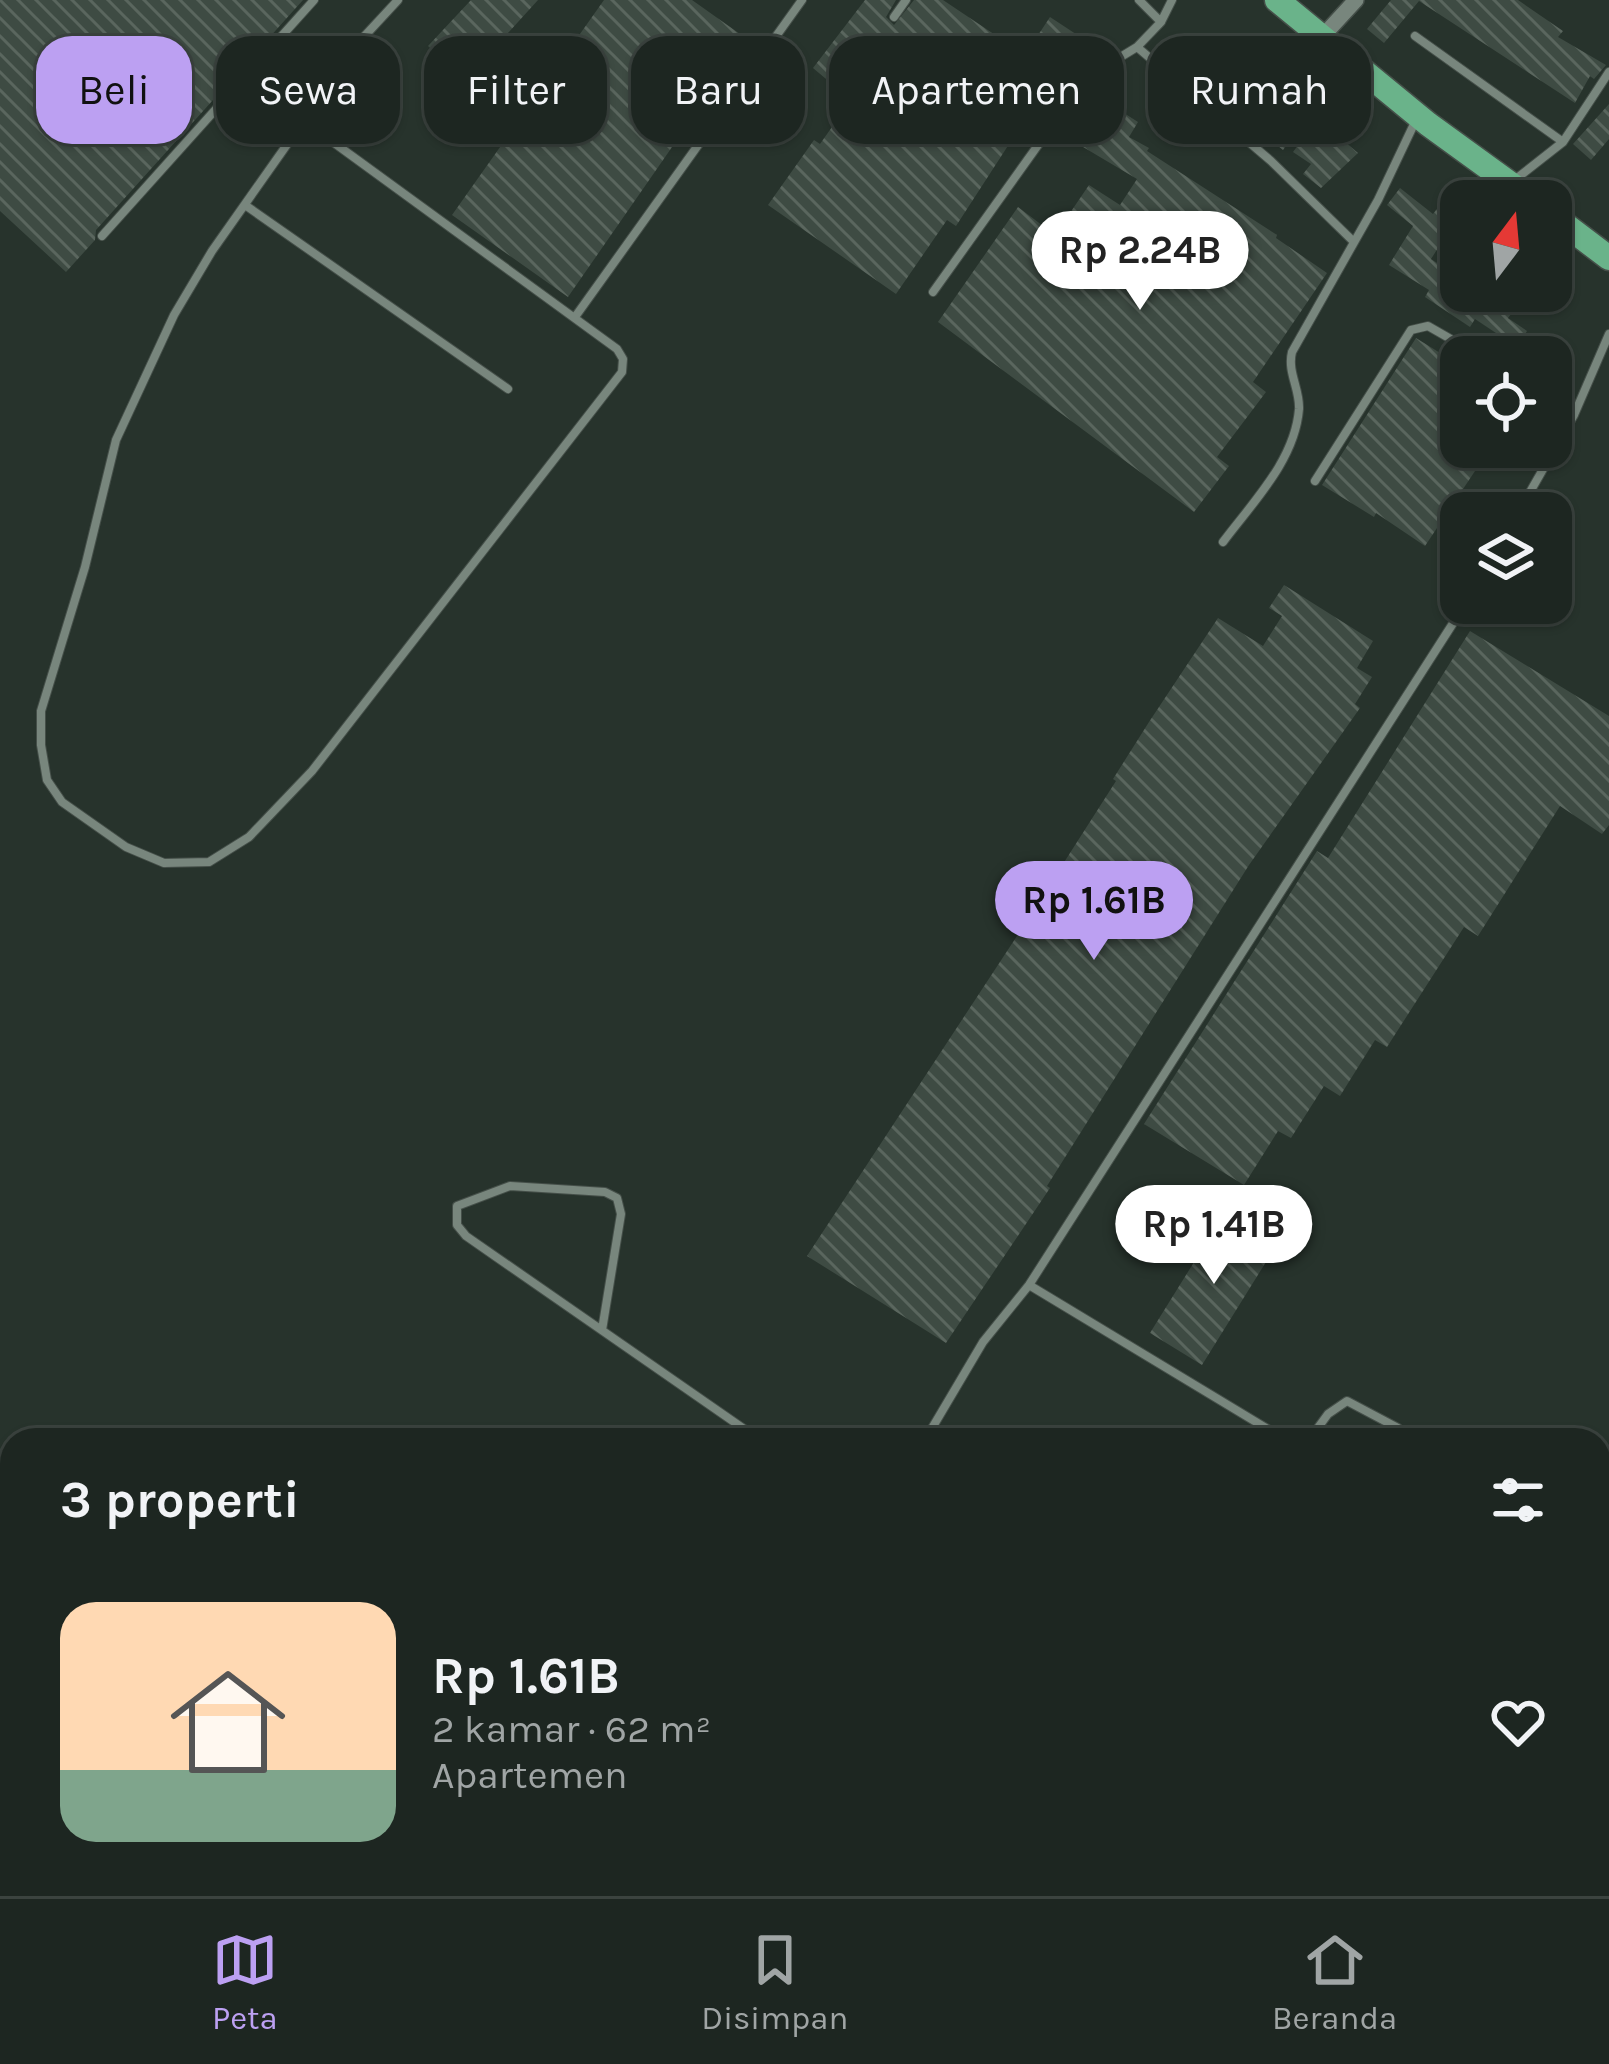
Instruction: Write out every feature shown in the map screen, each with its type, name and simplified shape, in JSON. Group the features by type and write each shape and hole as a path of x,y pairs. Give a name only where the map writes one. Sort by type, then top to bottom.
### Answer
{"highway":[{"path":"1289,4 1321,36"},
{"path":"1371,77 1507,180"},
{"path":"1572,230 1609,258"}],"street":[{"path":"1323,36 1356,0"}],"lane":[{"path":"102,236 314,0"},
{"path":"365,36 398,0"},
{"path":"574,317 802,0"},
{"path":"894,16 906,0"},
{"path":"1139,0 1161,22"},
{"path":"934,292 1086,78 1137,47 1161,22 1172,0"},
{"path":"1415,36 1563,142"},
{"path":"1137,47 1271,161 1354,242"},
{"path":"1515,180 1563,142 1609,72"},
{"path":"1223,542 1293,440 1300,400 1289,363 1292,352 1418,116"},
{"path":"288,144 174,315 116,440 85,567 41,711 47,780 62,802 126,847 164,863 209,862 248,837 312,771 622,372 623,359 617,350 336,144"},
{"path":"245,205 508,389"},
{"path":"1315,481 1411,330 1428,326 1445,336"},
{"path":"1530,492 1574,416 1609,334"},
{"path":"932,1428 983,1342 1029,1285 1453,624"},
{"path":"602,1330 622,1214 617,1198 605,1192 510,1186 457,1206 457,1225 466,1236 743,1428"},
{"path":"1029,1285 1266,1428"},
{"path":"1318,1428 1347,1401 1398,1428"}],"building":[{"path":"0,0 303,0 271,36 216,36 216,97 192,123 192,36 36,36 36,144 173,144 96,230 95,240 66,272 0,211"},
{"path":"471,0 538,0 505,36 437,36"},
{"path":"604,0 692,0 743,36 631,36 631,144 674,144 568,297 452,215 502,144 607,144 607,36 579,36"},
{"path":"865,0 896,0 886,17 894,25 914,0 943,0 997,36 837,36"},
{"path":"1391,0 1518,0 1563,31 1558,37 1606,65 1594,79 1590,76 1575,103 1419,1 1384,43 1367,29"},
{"path":"1050,17 1079,36 1038,36"},
{"path":"829,47 829,81 813,68"},
{"path":"1609,104 1609,139 1591,160 1573,144"},
{"path":"1124,113 1138,122 1129,137 1327,273 1253,382 1266,392 1217,457 1229,466 1194,512 938,322 1018,207 1055,235 1089,185 1120,205 1137,179 1078,144 1124,144"},
{"path":"829,131 829,144 1009,144 956,226 947,220 896,294 768,205 814,140 820,144"},
{"path":"1299,144 1347,144 1358,153 1321,188 1303,174 1311,164 1293,152"},
{"path":"1400,188 1433,214 1440,205 1440,245 1431,259 1440,265 1440,307 1425,297 1429,290 1389,265 1413,226 1387,205"},
{"path":"1448,312 1513,312 1508,318 1527,331 1524,336 1500,336 1475,319 1470,327"},
{"path":"1416,338 1440,353 1440,468 1477,468 1461,492 1440,492 1440,524 1425,546 1322,485"},
{"path":"1284,585 1373,641 1357,668 1372,677 1355,704 1360,708 1249,865 1047,1186 1050,1188 946,1343 807,1256 1218,618 1263,646 1282,616 1269,608"},
{"path":"1470,631 1609,716 1609,825 1602,834 1560,806 1478,936 1464,927 1387,1047 1375,1040 1340,1096 1324,1086 1291,1138 1278,1131 1244,1185 1144,1124 1317,851 1328,858"},
{"path":"1227,1209 1279,1241 1202,1365 1150,1333"}]}
